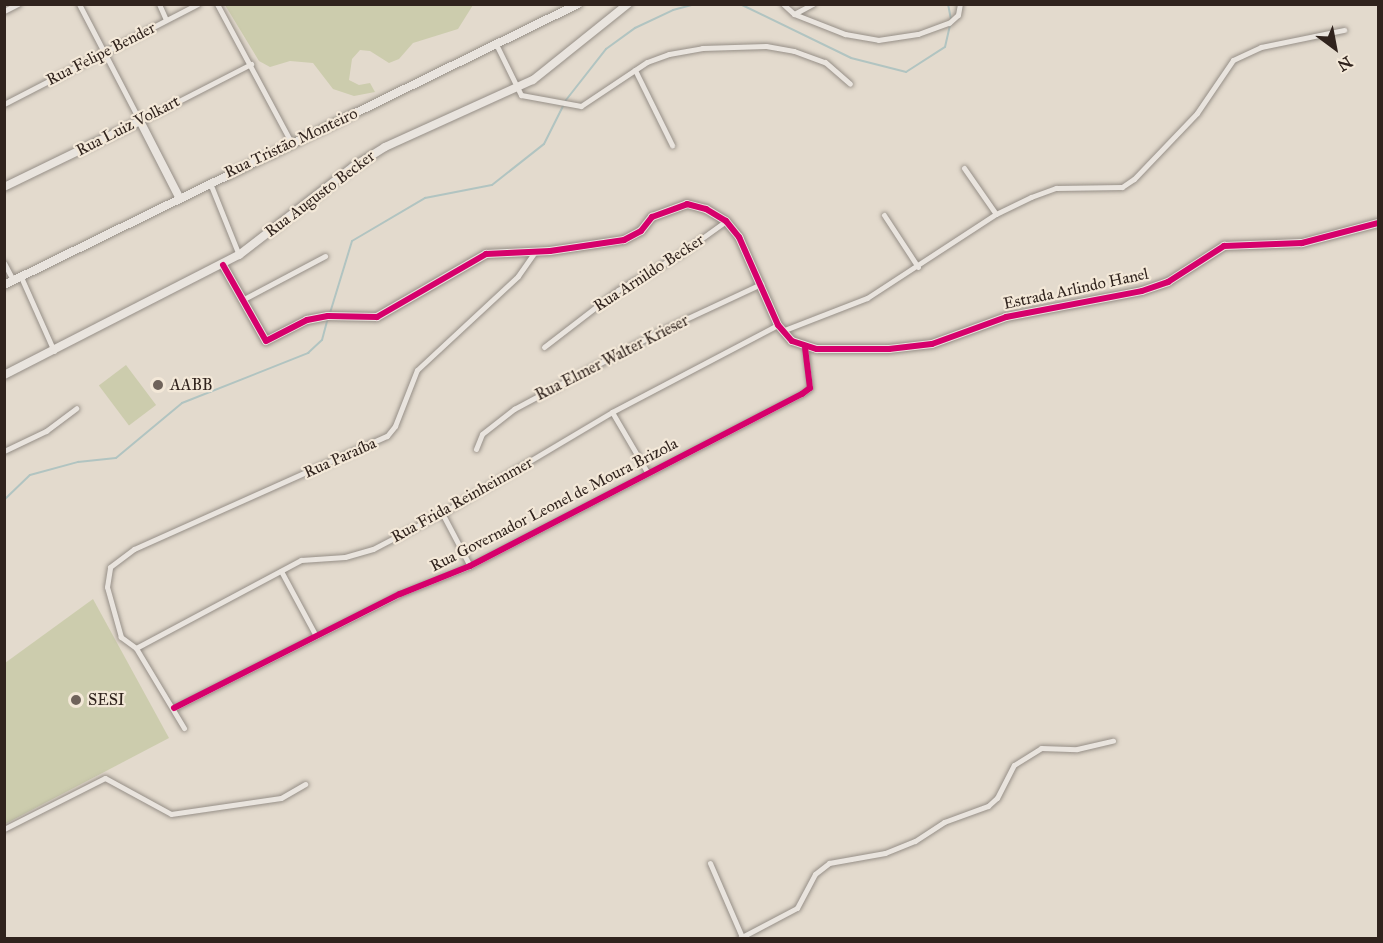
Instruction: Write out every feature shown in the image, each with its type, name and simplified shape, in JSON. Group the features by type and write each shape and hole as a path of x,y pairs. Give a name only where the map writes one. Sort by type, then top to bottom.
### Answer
{"street":[{"path":"4,11 18,4"},
{"path":"80,4 179,196"},
{"path":"159,4 166,20"},
{"name":"Rua Felipe Bender","path":"4,104 198,4"},
{"name":"Rua Tristão Monteiro","path":"4,285 179,196 292,144 578,4"},
{"name":"Rua Augusto Becker","path":"4,375 239,255 385,147 515,88 559,62 628,4"},
{"path":"783,4 794,14 845,34 878,40 918,34 949,23 958,15 960,4"},
{"path":"794,14 813,4"},
{"path":"217,5 251,64 292,144"},
{"name":"Rua Frida Reinheimmer","path":"136,648 301,560 360,554 442,513 612,412 780,328 867,298 918,267 996,214 1056,188 1122,187 1134,179 1197,113 1225,70 1240,56 1261,47 1344,30"},
{"path":"496,45 520,95 570,105 590,102 635,70 669,54 766,46 825,62 850,84"},
{"name":"Rua Luiz Volkart","path":"4,187 251,64"},
{"path":"635,70 672,145"},
{"path":"964,168 996,214"},
{"path":"209,182 239,255"},
{"path":"222,265 266,341 300,323 327,316 377,317 486,254 535,252 633,237 652,217 687,204 706,209 726,221 739,237 780,328 805,347"},
{"path":"884,216 918,267"},
{"name":"Rua Arnildo Becker","path":"544,347 618,290 680,254 726,221"},
{"name":"Estrada Arlindo Hanel","path":"805,347 914,348 1006,317 1142,291 1168,282 1224,246 1302,243 1378,223"},
{"name":"Rua Paraíba","path":"136,648 121,637 107,587 110,567 134,549 387,436 395,426 417,370 518,276 535,252"},
{"path":"241,301 325,256"},
{"path":"4,263 17,278 54,351"},
{"name":"Rua Elmer Walter Krieser","path":"476,449 482,434 514,409 658,332 761,284"},
{"name":"Rua Governador Leonel de Moura Brizola","path":"174,708 400,594 470,566 647,472 802,394 810,388 805,347"},
{"path":"4,451 46,431 76,408"},
{"path":"612,412 647,472"},
{"path":"442,513 470,566"},
{"path":"281,571 315,636"},
{"path":"136,648 184,728"},
{"path":"710,863 741,938 797,908 815,874 829,863 885,853 915,841 944,822 988,806 997,798 1014,765 1041,748 1077,749 1113,741"},
{"path":"4,829 105,778 171,814 281,798 305,784"}],"green space":[{"path":"225,5 473,5 458,29 413,43 399,59 389,63 370,51 360,50 352,59 349,80 359,85 370,83 375,92 354,96 333,89 313,63 290,61 270,67 259,61"},
{"path":"126,365 156,405 129,425 99,385"},
{"name":"SESI","path":"93,599 169,738 5,824 5,663"}],"waterway":[{"path":"330,313 352,241 425,198 492,185 544,144 566,100 606,49 635,28 673,10 695,4"},
{"path":"740,4 851,58 906,72 945,47 950,25"},
{"path":"948,4 951,19"},
{"path":"4,500 30,475 78,462 116,458 182,403 308,353 322,340 328,318"}],"cycle path":[{"path":"223,265 266,341 307,320 328,316 377,317 486,254 550,251 624,240 641,231 652,217 687,204 706,209 726,221 739,237 778,325 792,341 817,349 889,349 932,344 1006,317 1142,291 1168,282 1224,246 1302,243 1378,223"},
{"path":"174,708 400,594 470,566 802,394 810,388 805,347"}],"place":[{"name":"AABB","path":"158,385"},
{"name":"SESI","path":"76,700"}]}
